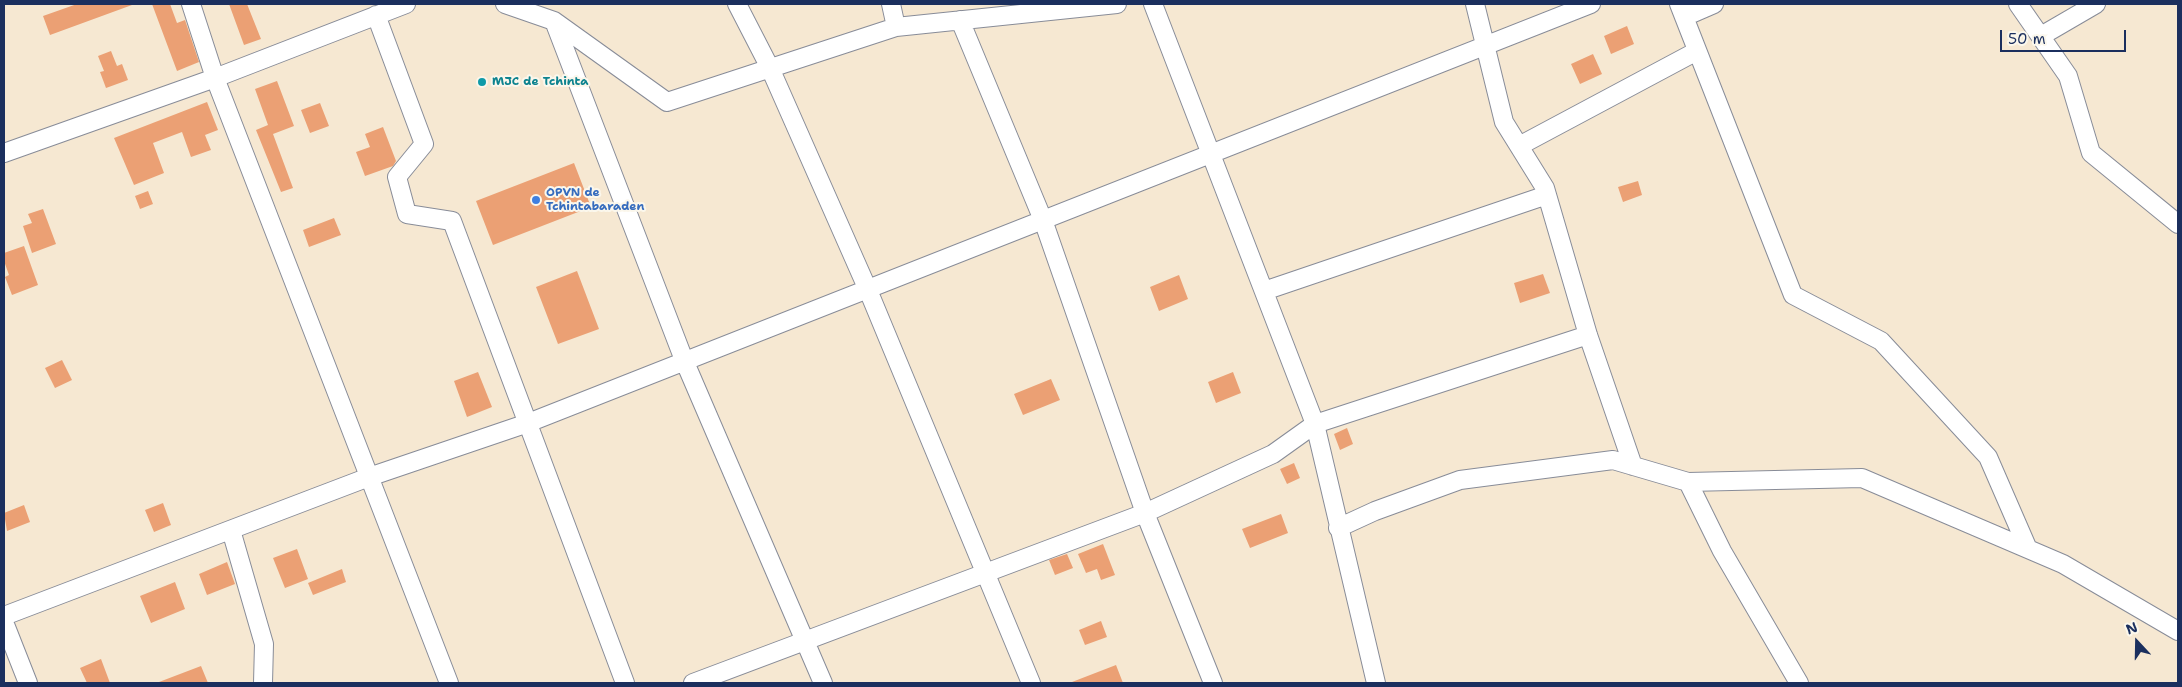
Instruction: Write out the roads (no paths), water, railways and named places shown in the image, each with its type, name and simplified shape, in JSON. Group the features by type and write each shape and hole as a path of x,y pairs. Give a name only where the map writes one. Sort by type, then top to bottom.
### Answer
{"street":[{"path":"191,4 215,78 449,683"},
{"path":"4,153 215,78 406,4"},
{"path":"505,4 554,21 667,102 896,26 1117,4"},
{"path":"737,4 770,68 868,290 1031,683"},
{"path":"891,4 896,26"},
{"path":"1153,4 1315,424 1376,683"},
{"path":"1475,4 1504,122 1545,188 1588,335 1632,466"},
{"path":"4,616 369,477 528,423 1592,4"},
{"path":"1714,4 1681,10 1793,295 1881,341 1988,456 2028,549"},
{"path":"2018,4 2068,76 2091,153 2178,224"},
{"path":"2041,36 2096,4"},
{"path":"376,15 424,144 397,177 406,214 452,221 625,683"},
{"path":"960,20 1043,220 1145,513 1213,683"},
{"path":"554,21 684,360 823,683"},
{"path":"1519,146 1697,51"},
{"path":"1264,292 1547,195"},
{"path":"693,683 1145,513 1273,454 1315,424 1588,335"},
{"path":"1338,528 1375,511 1460,480 1613,460 1688,482 1862,478 2063,564 2178,631"},
{"path":"1688,482 1722,551 1799,683"},
{"path":"231,530 264,644 263,683"},
{"path":"4,622 28,683"}],"place":[{"name":"MJC de Tchinta","path":"482,82"},
{"name":"OPVN de Tchintabaraden","path":"536,200"}]}
